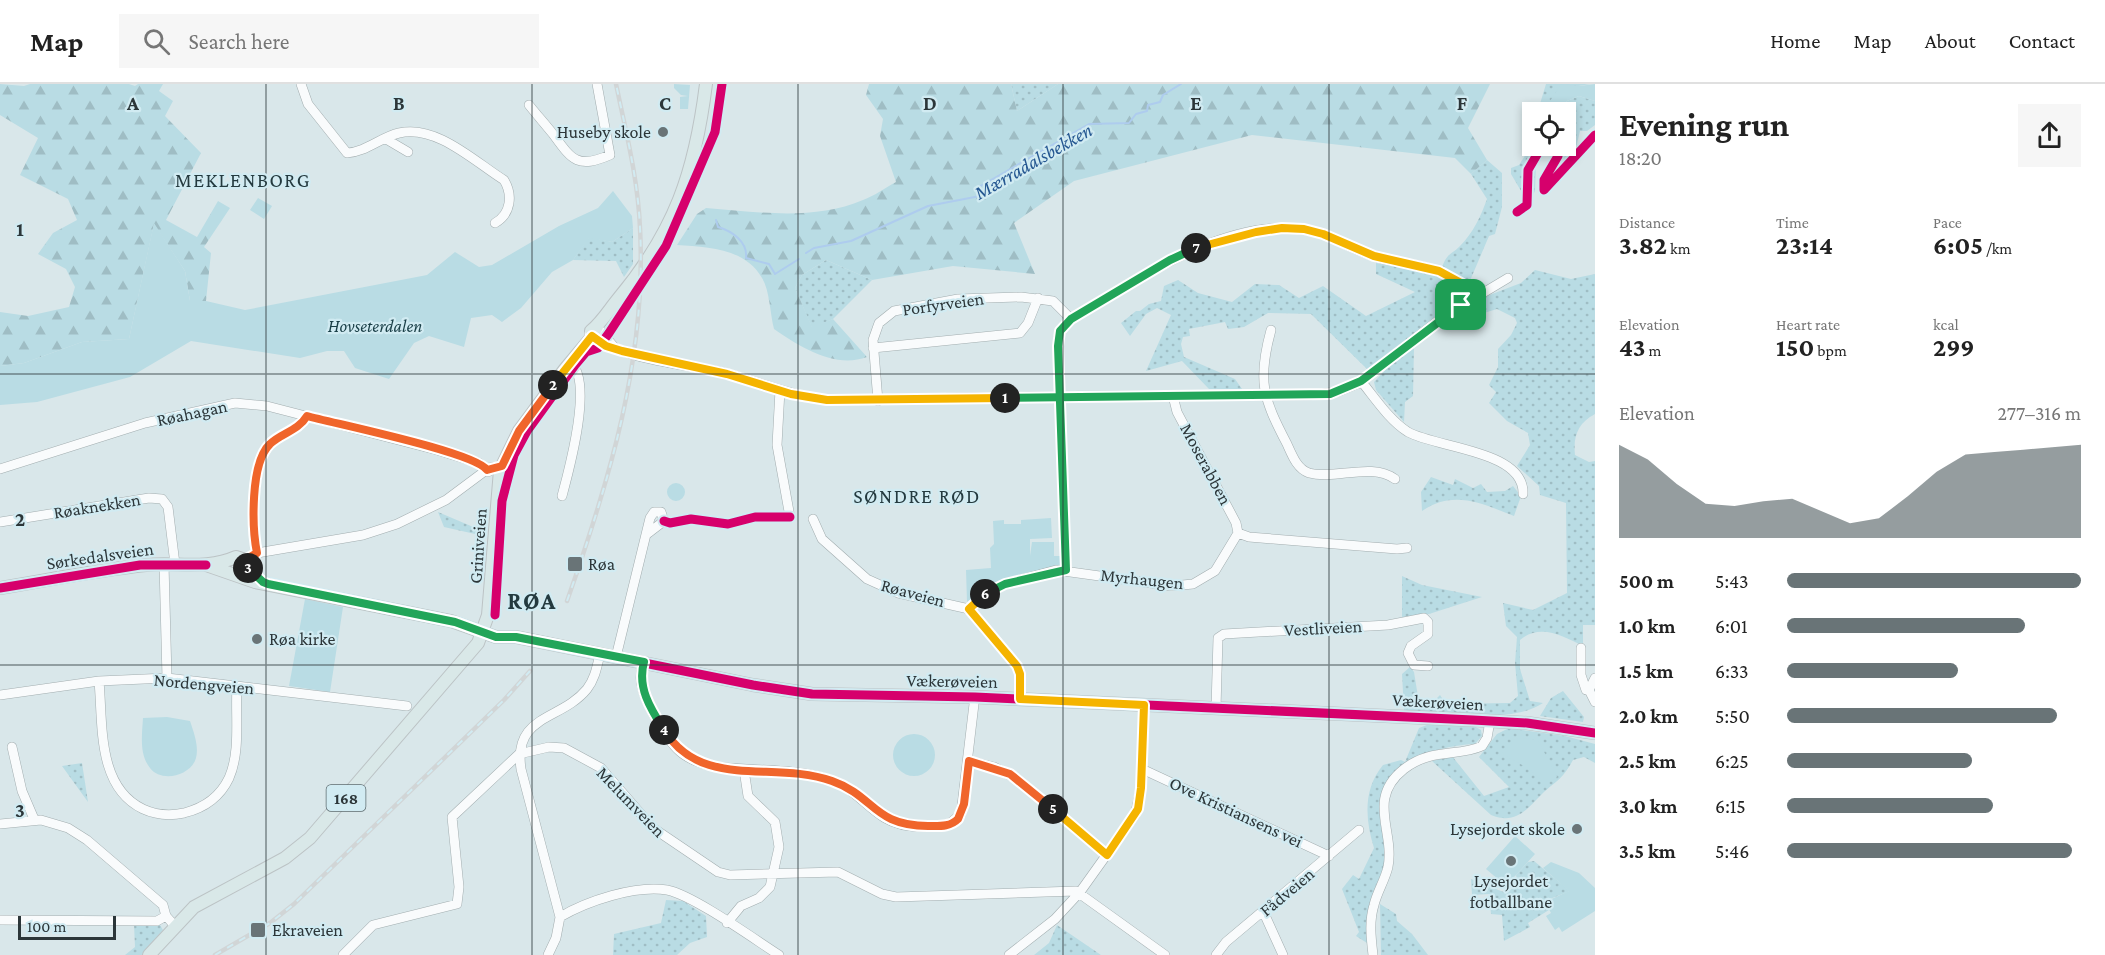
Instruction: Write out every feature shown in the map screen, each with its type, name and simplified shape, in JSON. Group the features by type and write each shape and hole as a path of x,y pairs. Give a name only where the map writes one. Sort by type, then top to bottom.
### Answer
{"main road":[{"name":"Sørkedalsveien","path":"689,168 698,84"},
{"name":"Sørkedalsveien","path":"497,469 519,431 639,273 667,230 677,208 689,168 706,84"},
{"name":"Griniveien","path":"148,955 170,920 276,863 310,838 461,666 485,629 497,503 497,469"},
{"name":"Sørkedalsveien","path":"0,588 170,564 238,567"},
{"name":"Vækerøveien","path":"238,567 263,582 516,637 806,693 1020,699 1490,721 1595,733"}],"street":[{"path":"302,84 305,99 343,152 353,153 399,132 435,136 504,180 510,190 509,204 502,219 495,223"},
{"path":"529,105 573,159 585,162 610,155 597,84"},
{"path":"386,139 408,152"},
{"path":"1066,570 1058,339 1062,328 1071,319 1185,253 1227,238 1282,228 1311,231 1374,256 1439,271 1461,283 1472,298"},
{"path":"592,332 615,348 827,400 1324,395 1346,389 1361,381 1472,298 1508,278"},
{"name":"Porfyrveien","path":"873,348 1020,333 1028,323 1038,298"},
{"name":"Porfyrveien","path":"878,401 873,348 879,323 902,308 958,299 1038,298 1057,303 1071,319"},
{"path":"1271,330 1263,359 1264,396 1296,461 1303,470 1313,473 1381,472 1395,479"},
{"path":"562,496 576,435 581,400 577,370 572,359"},
{"path":"1361,381 1407,430 1501,462 1520,478 1523,494"},
{"path":"616,657 647,534 663,521 672,523 691,519 731,524 755,516 790,518 777,445 780,390"},
{"name":"Moserabben","path":"1173,396 1178,412 1236,523 1238,533"},
{"name":"Røahagan","path":"0,469 125,429 225,404 267,406 438,450 497,469"},
{"path":"257,553 256,478 261,458 268,446 298,427 307,416"},
{"name":"Sørkedalsveien","path":"238,567 257,553 363,535 397,524 447,500 497,469"},
{"name":"Røaknekken","path":"0,522 149,498 162,499 168,507 170,564"},
{"name":"Røaveien","path":"813,519 822,540 867,579 898,593 969,609 1017,666 1020,674 1020,699"},
{"path":"1238,533 1259,538 1407,548"},
{"name":"Myrhaugen","path":"969,609 986,594 1005,584 1066,570 1185,586 1213,574 1238,533"},
{"path":"167,678 170,564"},
{"name":"Vestliveien","path":"1216,708 1218,638 1224,634 1388,625 1424,618 1429,624 1428,634 1413,644 1408,653 1414,664 1428,666"},
{"path":"1581,648 1581,675 1586,690"},
{"path":"343,955 373,925 456,904 459,887 452,817 519,754 536,722 570,704 588,687 600,654"},
{"path":"644,662 640,680 646,697 676,747 705,765 805,775 832,781 860,797 892,822 912,826 944,826 952,824 961,814 974,704"},
{"name":"Nordengveien","path":"0,695 99,681 167,678 407,706"},
{"path":"1595,678 1589,687 1595,702"},
{"path":"99,681 106,749 112,779 121,792 136,805 164,814 179,814 202,806 219,794 228,779 234,761 237,686"},
{"path":"1009,955 1055,919 1080,892 1138,809 1144,705"},
{"path":"1373,955 1371,921 1374,904 1388,868 1389,854 1383,814 1389,787 1404,769 1420,759 1482,746 1487,738 1490,721"},
{"path":"12,747 22,791 34,819"},
{"name":"Melumveien","path":"519,754 554,747 571,750 607,774 653,828 706,866 730,875 838,872 882,894 896,897 1066,890 1080,892"},
{"path":"519,754 560,917 556,938 548,955"},
{"path":"969,761 994,767 1017,779 1107,855"},
{"name":"Ove Kristiansens vei","path":"1142,769 1329,856"},
{"path":"728,923 741,906 765,893 774,873 779,847 777,828 771,818 758,809 748,796 744,770"},
{"path":"0,824 34,819 62,825 81,835 163,905 170,920 0,920"},
{"name":"Fådveien","path":"1216,955 1263,911 1359,830"},
{"path":"560,917 594,901 653,890 668,891 690,899 779,955"},
{"path":"1080,892 1165,955"},
{"path":"1263,911 1283,955"}],"green space":[{"path":"0,84 24,86 30,84 129,84 135,86 163,84 159,91 173,101 165,116 201,153 166,220 197,237 218,201 230,208 204,247 211,253 206,301 190,301 185,271 154,224 129,339 82,342 24,363 0,366 0,312 28,316 69,307 75,287 66,269 38,254 53,233 77,220 68,199 20,175 38,138 0,115"},
{"path":"674,84 690,85 688,109 680,109 680,97 688,96 681,95 674,88"},
{"path":"869,84 1011,84 1017,111 1058,84 1490,84 1468,128 1487,160 1471,174 1455,158 1252,135 1074,181 1014,223 1035,274 953,266 872,280 826,260 802,275 795,288 812,327 833,319 867,357 843,360 806,349 774,329 765,283 755,268 746,260 713,248 677,245 697,214 706,208 766,213 825,211 863,200 896,182 880,136 883,119 866,95"},
{"path":"1011,84 1058,84 1017,111"},
{"path":"1546,84 1590,84 1579,86 1556,102 1541,102"},
{"path":"1561,84 1579,86 1595,84 1595,101 1579,96 1567,101 1549,102"},
{"path":"1579,96 1595,101 1595,125 1587,131 1580,131 1576,148 1576,102 1567,101"},
{"path":"1525,156 1539,156 1536,163 1533,195 1524,196 1511,174 1511,168 1519,165"},
{"path":"1569,156 1553,173 1562,157"},
{"path":"1487,160 1502,173 1502,207 1495,234 1489,236 1469,283 1442,267 1448,256 1469,236 1482,212 1487,199 1471,174"},
{"name":"Hovseterdalen","path":"613,191 632,216 633,228 612,242 589,238 573,260 552,272 521,308 502,322 492,315 471,318 464,347 429,336 414,343 389,379 355,368 344,351 327,351 300,358 191,341 130,377 37,402 0,405 0,366 24,363 82,342 129,339 154,223 185,271 190,301 206,301 245,310 427,275 455,252 479,267 492,265 559,226 598,208"},
{"path":"258,198 272,206 264,219 250,210"},
{"path":"633,228 633,264 624,277 616,261 573,260 589,237 612,242"},
{"path":"826,260 872,280 833,319 812,328 795,288 802,275"},
{"path":"1376,263 1434,275 1454,286 1461,294 1456,303 1368,370 1311,314 1268,313 1244,327 1228,329 1225,322 1189,329 1190,336 1183,337 1181,344 1184,357 1235,379 1242,389 1209,389 1182,361 1146,371 1171,315 1157,308 1146,314 1130,336 1121,323 1136,311 1161,301 1164,286 1178,280 1198,293 1232,302 1255,284 1279,285 1299,298 1323,286 1366,316 1415,292 1376,274"},
{"path":"1535,270 1571,279 1595,274 1595,414 1584,422 1578,431 1575,455 1589,462 1595,461 1595,625 1583,625 1583,646 1560,635 1543,632 1535,632 1520,640 1520,669 1530,701 1543,703 1529,710 1513,714 1476,716 1404,711 1402,674 1410,667 1414,672 1419,703 1434,701 1440,695 1446,704 1510,703 1518,696 1515,663 1517,637 1506,626 1503,603 1533,610 1567,593 1566,503 1540,495 1539,486 1517,466 1530,445 1528,433 1507,421 1489,403 1496,392 1489,385 1498,367 1498,349 1511,335 1517,323 1515,318 1497,309 1484,313 1476,305 1479,299 1521,283"},
{"path":"1414,348 1413,396 1405,402 1404,422 1376,390 1374,382 1390,365"},
{"path":"1431,477 1453,485 1455,479 1473,488 1481,484 1487,492 1505,491 1513,486 1521,496 1514,516 1480,503 1457,500 1434,504 1422,511 1421,492"},
{"path":"676,483 682,486 685,492 682,498 676,501 670,498 667,492 670,486"},
{"path":"438,512 485,532 484,536 444,527"},
{"path":"1051,518 1052,538 1030,539 1030,556 1032,542 1054,542 1054,556 1060,556 1060,567 1000,583 967,602 966,570 991,568 990,548 994,544 993,521 1004,520 1004,524 1021,524 1021,520"},
{"path":"1402,576 1422,585 1482,597 1429,614 1402,617"},
{"path":"305,599 343,607 330,692 289,686"},
{"path":"1563,691 1584,717 1583,722 1540,716 1551,698"},
{"path":"167,717 190,721 197,749 196,758 188,769 168,776 155,773 146,763 142,738 143,718"},
{"path":"1432,723 1474,726 1481,730 1482,736 1475,744 1442,749 1410,761 1397,771 1387,784 1381,799 1380,817 1385,863 1369,909 1367,943 1356,936 1359,932 1342,889 1353,875 1359,879 1374,848 1369,826 1369,794 1383,765 1401,760 1405,762 1419,728"},
{"path":"1509,728 1565,736 1595,744 1595,763 1584,757 1573,760 1566,772 1520,814 1507,818 1491,815 1432,761 1452,756 1484,796 1509,787 1479,757 1497,734"},
{"path":"914,734 922,735 929,740 934,747 934,763 929,770 922,775 914,776 906,775 899,770 894,763 893,755 894,747 899,740 906,735"},
{"path":"1515,739 1538,740 1557,777 1552,781 1540,780 1532,771 1502,753"},
{"path":"82,763 88,802 62,766"},
{"name":"Lysejordet fotballbane","path":"1515,836 1535,854 1506,886 1486,869"},
{"path":"1534,861 1570,891 1545,901 1549,910 1528,923 1530,927 1504,941 1502,915 1491,914 1489,894 1472,895 1471,879 1506,893 1518,884 1516,875 1528,862"},
{"path":"1551,862 1579,873 1595,888 1595,911 1562,932 1559,927 1555,930 1546,916 1551,913 1545,902 1569,891 1543,868"},
{"path":"666,900 683,901 706,916 707,937 690,943 677,955 613,955 614,934 661,923"},
{"path":"1380,904 1396,914 1397,921 1412,934 1428,955 1381,955"},
{"path":"134,924 160,925 163,930 142,955 125,955 135,947"},
{"path":"1057,925 1101,955 1034,955 1049,943"}],"waterway":[{"name":"Mærradalsbekken","path":"806,253 814,248 851,241 928,206 980,196 977,188 1089,124 1129,123 1136,114 1147,111 1148,105 1160,102 1163,95 1181,84"},
{"name":"Mærradalsbekken","path":"716,220 718,227 734,234 742,242 746,258 769,264 775,274 799,259"}],"railway":[{"path":"567,601 597,511 622,418 637,324 641,276 639,210 631,156 616,84"},
{"path":"215,955 270,923 294,904 504,700 530,671"}],"cycle path":[{"path":"495,615 502,501 514,455 527,431 575,365 586,352 598,348 609,333 666,246 715,132 722,84"},
{"path":"1576,155 1595,135"},
{"path":"1517,212 1527,205 1528,170 1536,156"},
{"path":"1558,156 1544,180 1544,190 1576,156"},
{"path":"664,521 670,523 691,519 728,524 755,517 790,517"},
{"path":"0,588 140,565 206,565"},
{"path":"263,582 459,623 496,637 516,637 753,685 812,694 975,697 1473,720 1527,723 1595,733"}],"place":[{"name":"Huseby skole","path":"663,132"},
{"name":"Røa","path":"575,564"},
{"name":"Røa kirke","path":"257,639"},
{"name":"Lysejordet skole","path":"1577,829"},
{"name":"Lysejordet fotballbane","path":"1511,861"},
{"name":"Ekraveien","path":"258,930"}],"district":[{"name":"MEKLENBORG","path":"243,180"},
{"name":"SØNDRE RØD","path":"917,496"},
{"name":"RØA","path":"532,600"}],"route":[{"path":"1461,305 1361,381 1341,391 1317,395 1069,396 1060,396 1050,396 827,400 791,394 727,374 622,351 606,346 592,336 522,427 502,466 492,466 487,470 479,463 438,450 307,416 298,427 268,446 261,458 256,478 257,553 245,560 248,568 268,584 455,622 496,637 516,637 644,662 640,680 646,697 670,739 684,755 705,765 805,775 832,781 860,797 885,818 902,825 944,826 952,824 958,819 963,809 969,761 994,767 1017,779 1107,855 1138,809 1144,705 1020,699 1021,682 1017,666 969,609 980,598 1005,584 1047,572 1066,570 1063,510 1061,406 1060,396 1059,392 1058,346 1062,328 1071,319 1185,253 1227,238 1282,228 1297,228 1323,234 1364,253 1439,271 1461,283 1468,291 1472,298 1461,305"}]}
